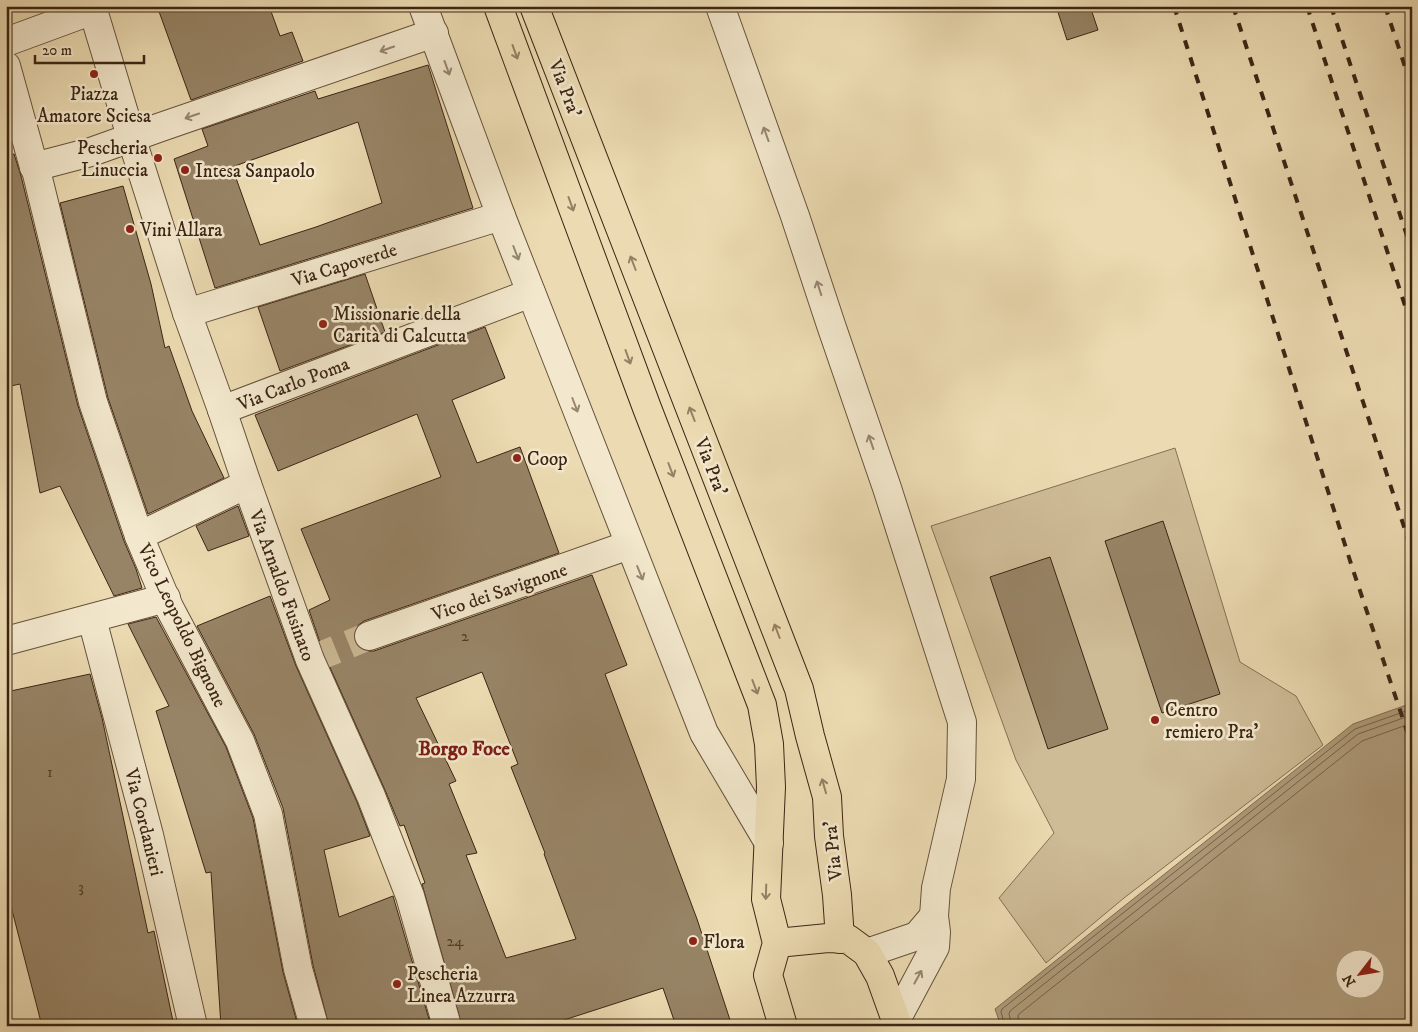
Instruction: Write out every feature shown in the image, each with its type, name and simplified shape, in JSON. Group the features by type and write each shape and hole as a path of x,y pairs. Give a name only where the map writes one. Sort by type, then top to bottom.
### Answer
{"main road":[{"name":"Via Pra'","path":"498,6 651,418 762,705 769,744 771,786 766,900 777,943"},
{"name":"Via Pra'","path":"534,6 800,689 810,736 827,798 840,939"},
{"path":"783,1026 768,975 777,943 828,938 848,939 867,953 880,976 897,1023"}],"street":[{"path":"424,6 501,216 704,734 769,843"},
{"path":"720,6 795,216 887,488 962,722 961,779 936,888 934,916 935,947 897,1023"},
{"path":"6,42 94,8 132,138"},
{"path":"6,66 34,167 91,152 434,33"},
{"name":"Via Arnaldo Fusinato","path":"132,138 187,313 310,660 371,796 410,896 447,1026"},
{"name":"Vico Leopoldo Bignone","path":"34,167 93,402 139,536 166,598 240,741 268,814 298,969 314,1026"},
{"name":"Via Capoverde","path":"187,313 501,216"},
{"name":"Via Carlo Poma","path":"222,410 531,293"},
{"path":"139,536 247,484"},
{"name":"Vico dei Savignone","path":"369,636 629,545"},
{"path":"6,642 166,598"},
{"name":"Via Cordanieri","path":"92,619 149,835 193,1026"},
{"path":"867,953 917,936 934,916"}],"shaded area":[{"name":"Centro remiero Pra'","path":"1175,448 1240,662 1296,696 1323,745 1124,898 1046,963 999,898 1054,833 1016,760 931,526"}],"water":[{"path":"1412,703 1412,1026 1001,1026 995,1009 1353,724"}],"building":[{"path":"157,6 269,6 280,36 292,32 303,61 191,100"},
{"path":"1056,6 1090,6 1098,30 1067,40"},
{"path":"428,65 473,208 215,288 174,159 208,146 202,129 315,91 318,99","holes":["358,122 382,203 260,245 232,167"]},
{"path":"14,154 78,406 142,588 114,596 60,486 40,493 20,384 6,387 6,155"},
{"path":"123,186 151,284 165,348 169,346 192,411 224,478 148,514 108,398 60,203"},
{"name":"Missionarie della Carità di Calcutta","path":"365,274 385,332 280,371 258,307"},
{"path":"485,327 505,378 452,400 477,463 520,447 559,553 364,621 357,626 354,633 354,641 359,648 374,651 592,575 627,665 605,674 697,919 732,1026 676,1026 663,988 561,1021 562,1026 462,1026 422,884 425,883 404,825 400,826 324,654 309,610 330,600 301,529 441,477 417,414 278,471 255,415","holes":["482,672 518,764 511,767 576,939 506,958 466,855 477,853 449,784 456,781 416,698"]},
{"path":"238,506 249,536 208,551 196,526"},
{"path":"1163,521 1220,694 1162,713 1105,541"},
{"path":"1050,557 1108,729 1048,749 990,577"},
{"path":"270,596 296,666 357,802 370,836 324,850 339,917 393,896 431,1026 329,1026 313,965 283,808 254,734 197,626"},
{"path":"156,617 226,747 253,818 283,972 298,1026 221,1026 211,872 206,873 156,711 169,706 128,624"},
{"path":"90,674 102,718 148,933 154,931 174,1026 42,1026 13,914 6,884 6,692"}],"tunnel":[{"path":"310,660 369,636"}],"railway":[{"path":"1174,6 1353,570 1412,746"},
{"path":"1233,6 1412,551"},
{"path":"1307,6 1412,327"},
{"path":"1331,6 1412,251"},
{"path":"1385,6 1412,88"}],"place":[{"name":"Piazza Amatore Sciesa","path":"94,74"},
{"name":"Pescheria Linuccia","path":"158,158"},
{"name":"Intesa Sanpaolo","path":"185,170"},
{"name":"Vini Allara","path":"130,229"},
{"name":"Missionarie della Carità di Calcutta","path":"323,324"},
{"name":"Coop","path":"517,458"},
{"name":"Centro remiero Pra'","path":"1155,720"},
{"name":"Flora","path":"693,941"},
{"name":"Pescheria Linea Azzurra","path":"397,984"}],"district":[{"name":"Borgo Foce","path":"464,748"}]}
